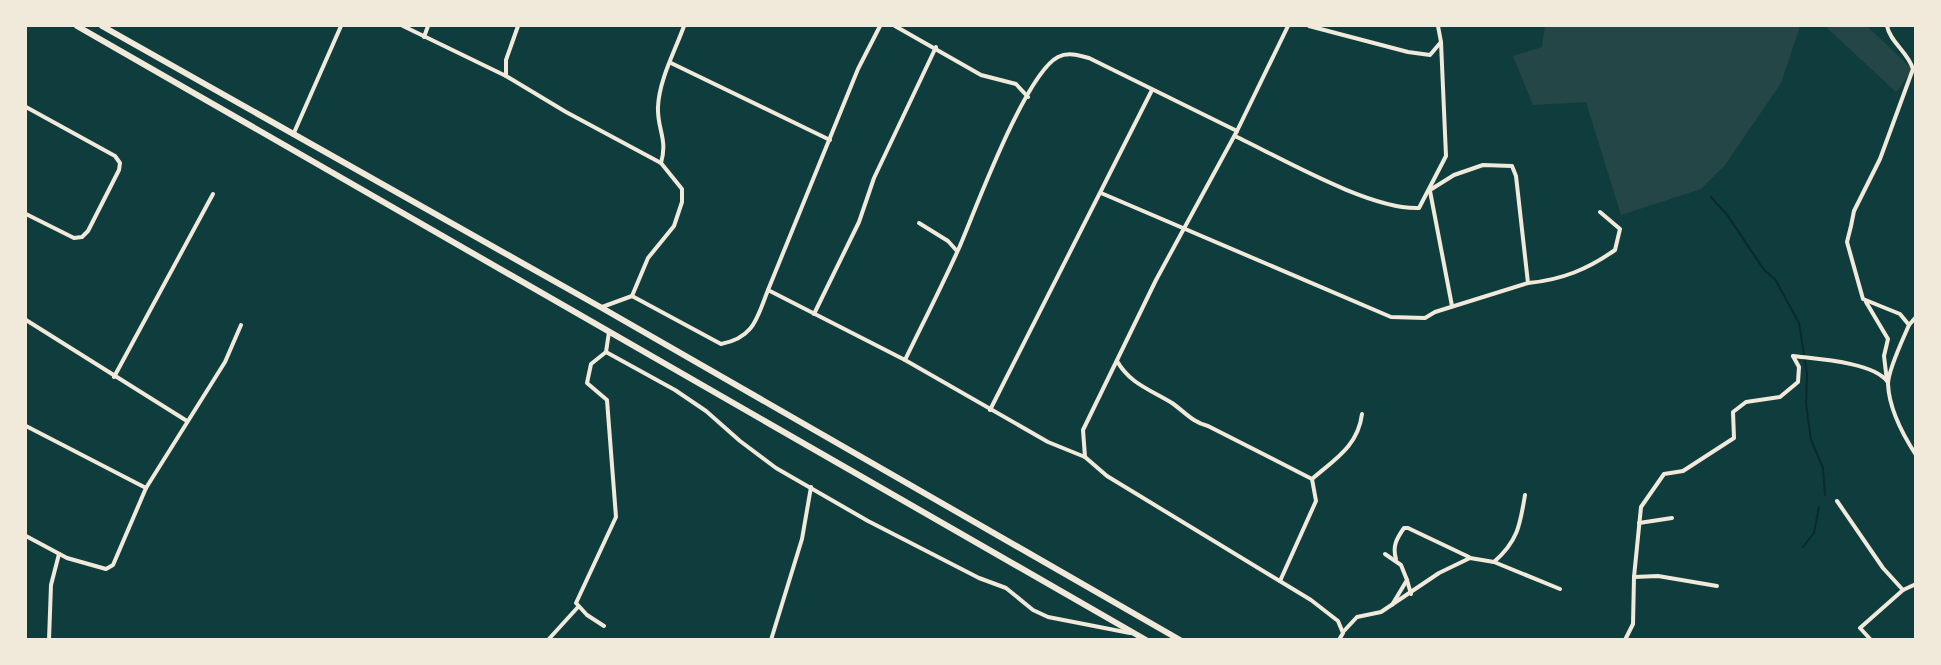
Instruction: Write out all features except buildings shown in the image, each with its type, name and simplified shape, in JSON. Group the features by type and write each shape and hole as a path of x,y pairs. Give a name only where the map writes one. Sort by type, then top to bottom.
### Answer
{"highway":[{"path":"77,26 609,332 759,415 1146,639"},
{"path":"102,26 602,308 1180,639"}],"street":[{"path":"293,135 341,26"},
{"path":"403,26 506,76 566,112 661,163 682,189 682,202 674,226 648,258 632,296 602,308"},
{"path":"424,37 428,26"},
{"path":"506,76 506,60 518,26"},
{"path":"661,163 665,148 658,110 660,91 684,26"},
{"path":"632,296 721,344 736,341 748,333 768,290 858,69 880,26"},
{"path":"895,26 936,47 981,75 1016,84 1028,97"},
{"path":"1085,457 1083,429 1156,280 1236,133 1288,26"},
{"path":"1310,26 1408,52 1430,55 1441,42"},
{"path":"905,360 957,251 999,148 1042,74 1056,58 1072,54 1089,58 1366,198 1401,209 1419,208 1446,156 1441,42 1438,26"},
{"path":"1887,26 1888,33 1910,58 1912,69 1880,159 1854,212 1847,242 1865,300 1888,339 1884,356 1888,382 1896,415 1916,455"},
{"path":"814,314 859,222 874,178 936,47"},
{"path":"671,63 830,140"},
{"path":"989,410 1152,90"},
{"path":"26,107 115,156 120,163 119,170 88,231 82,237 74,238 26,214"},
{"path":"1430,190 1454,176 1483,165 1512,166 1516,176 1528,283"},
{"path":"1430,190 1452,306"},
{"path":"1101,193 1378,313 1418,319 1528,283 1549,281 1580,272 1615,250 1620,229 1600,212"},
{"path":"114,377 213,194"},
{"path":"919,223 948,241 957,251"},
{"path":"768,290 905,360 1048,442 1085,457 1107,476 1280,581 1338,621 1343,633"},
{"path":"1865,300 1900,314 1909,325"},
{"path":"1888,382 1909,325 1916,317"},
{"path":"26,320 187,421"},
{"path":"26,536 84,565 106,569 113,565 146,488 225,362 242,325"},
{"path":"604,626 578,607 576,603 616,517 607,400 586,383 591,364 606,352 609,332"},
{"path":"606,352 675,390 706,411 776,468 868,521 947,562 1006,588 1033,610 1048,617 1137,634"},
{"path":"1625,639 1633,624 1639,523 1645,498 1664,474 1683,471 1734,438 1733,412 1746,402 1780,398 1798,382 1799,367 1793,356 1840,363 1881,374 1888,382"},
{"path":"1117,361 1126,375 1136,384 1173,404 1196,423 1218,431 1311,479 1316,501 1280,581"},
{"path":"1311,479 1353,443 1360,432 1362,414"},
{"path":"26,426 146,488"},
{"path":"771,639 802,539 811,487"},
{"path":"1494,562 1512,544 1517,535 1525,495"},
{"path":"1837,501 1883,568 1903,590"},
{"path":"1639,523 1672,518"},
{"path":"1395,559 1396,540 1404,528 1470,558 1494,562 1560,589"},
{"path":"49,639 51,585 59,554"},
{"path":"1385,554 1395,559 1405,572 1411,594"},
{"path":"1340,639 1357,617 1381,612 1411,594 1439,573 1470,558"},
{"path":"1634,577 1658,576 1718,586"},
{"path":"1392,606 1407,580"},
{"path":"1871,639 1860,628 1903,590 1916,584"},
{"path":"548,639 578,607"}],"shaded area":[{"path":"1545,26 1800,26 1781,83 1725,165 1701,189 1621,215 1586,102 1533,105 1513,56 1542,47"},
{"path":"1825,26 1867,26 1913,70 1896,92"}],"waterway":[{"path":"1711,197 1728,216 1764,270 1775,279 1799,323 1807,374 1806,404 1811,440 1823,468 1825,495"},
{"path":"1803,547 1814,533 1819,507"}]}
